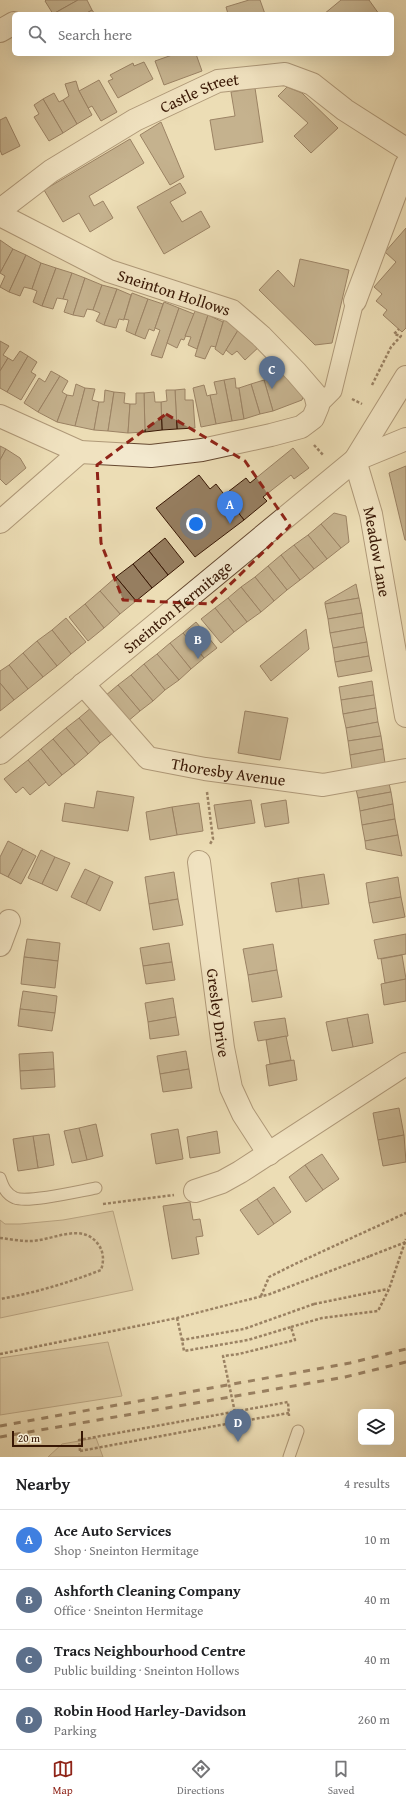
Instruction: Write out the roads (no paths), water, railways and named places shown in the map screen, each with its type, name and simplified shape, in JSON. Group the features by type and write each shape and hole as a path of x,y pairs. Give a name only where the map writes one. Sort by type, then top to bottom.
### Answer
{"street":[{"path":"0,31 12,25"},
{"name":"Castle Street","path":"0,210 51,171 135,120 218,81 286,74 312,84 345,110 406,149"},
{"path":"0,416 80,452 151,456 202,450 300,427 313,418 325,398 355,301 406,165"},
{"name":"Sneinton Hollows","path":"0,215 109,271 232,311 261,336 315,394 325,398"},
{"path":"355,460 406,377"},
{"path":"355,460 406,439"},
{"path":"0,522 80,452"},
{"name":"Sneinton Hermitage","path":"0,753 355,460"},
{"name":"Meadow Lane","path":"355,460 371,514 406,716"},
{"name":"Thoresby Avenue","path":"83,684 148,758 205,769 323,785 406,770"},
{"name":"Gresley Drive","path":"199,862 223,1048 231,1088 243,1114 269,1154"},
{"path":"0,945 9,921"},
{"path":"195,1191 222,1182 269,1154 406,1064"}],"lane":[{"path":"0,1178 3,1188 16,1198 36,1198 96,1188"},
{"path":"289,1457 298,1431"}],"railway":[{"path":"0,1426 350,1363 406,1349"},
{"path":"0,1437 345,1377 406,1362"}],"place":[{"name":"Tracs Neighbourhood Centre","path":"272,389"},
{"name":"Ace Auto Services","path":"230,524"},
{"name":"Ashforth Cleaning Company","path":"198,659"},
{"name":"Robin Hood Harley-Davidson","path":"238,1442"}]}
